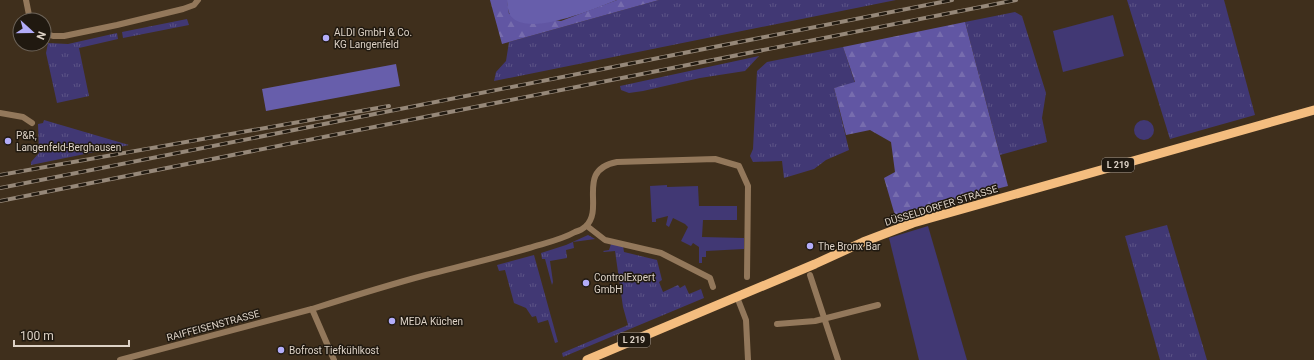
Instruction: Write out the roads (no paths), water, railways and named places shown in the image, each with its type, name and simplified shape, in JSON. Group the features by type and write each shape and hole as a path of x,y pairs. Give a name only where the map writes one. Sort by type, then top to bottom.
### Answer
{"main road":[{"name":"DÜSSELDORFER STRASSE","path":"587,360 863,242 917,222 1314,110"}],"street":[{"path":"26,0 28,12"},
{"path":"52,36 64,36 183,10 194,5 198,0"},
{"path":"0,113 23,117 32,123"},
{"path":"713,287 710,278 662,253 605,240 587,226 592,214 592,184 596,175 602,168 611,163 715,159 739,166 748,186 747,277"},
{"name":"RAIFFEISENSTRASSE","path":"120,360 312,309 427,275 456,269 561,239 587,226"},
{"path":"810,275 838,360"},
{"path":"737,297 746,320 748,360"},
{"path":"777,324 815,321 878,304"},
{"path":"312,309 334,360"}],"railway":[{"path":"0,188 952,0"},
{"path":"0,201 1016,0"},
{"path":"0,175 389,106"}],"place":[{"name":"ALDI GmbH & Co. KG Langenfeld","path":"326,38"},
{"name":"P&R, Langenfeld-Berghausen","path":"8,141"},
{"name":"The Bronx Bar","path":"810,246"},
{"name":"ControlExpert GmbH","path":"586,283"},
{"name":"MEDA Küchen","path":"392,321"},
{"name":"Bofrost Tiefkühlkost","path":"281,350"}]}
